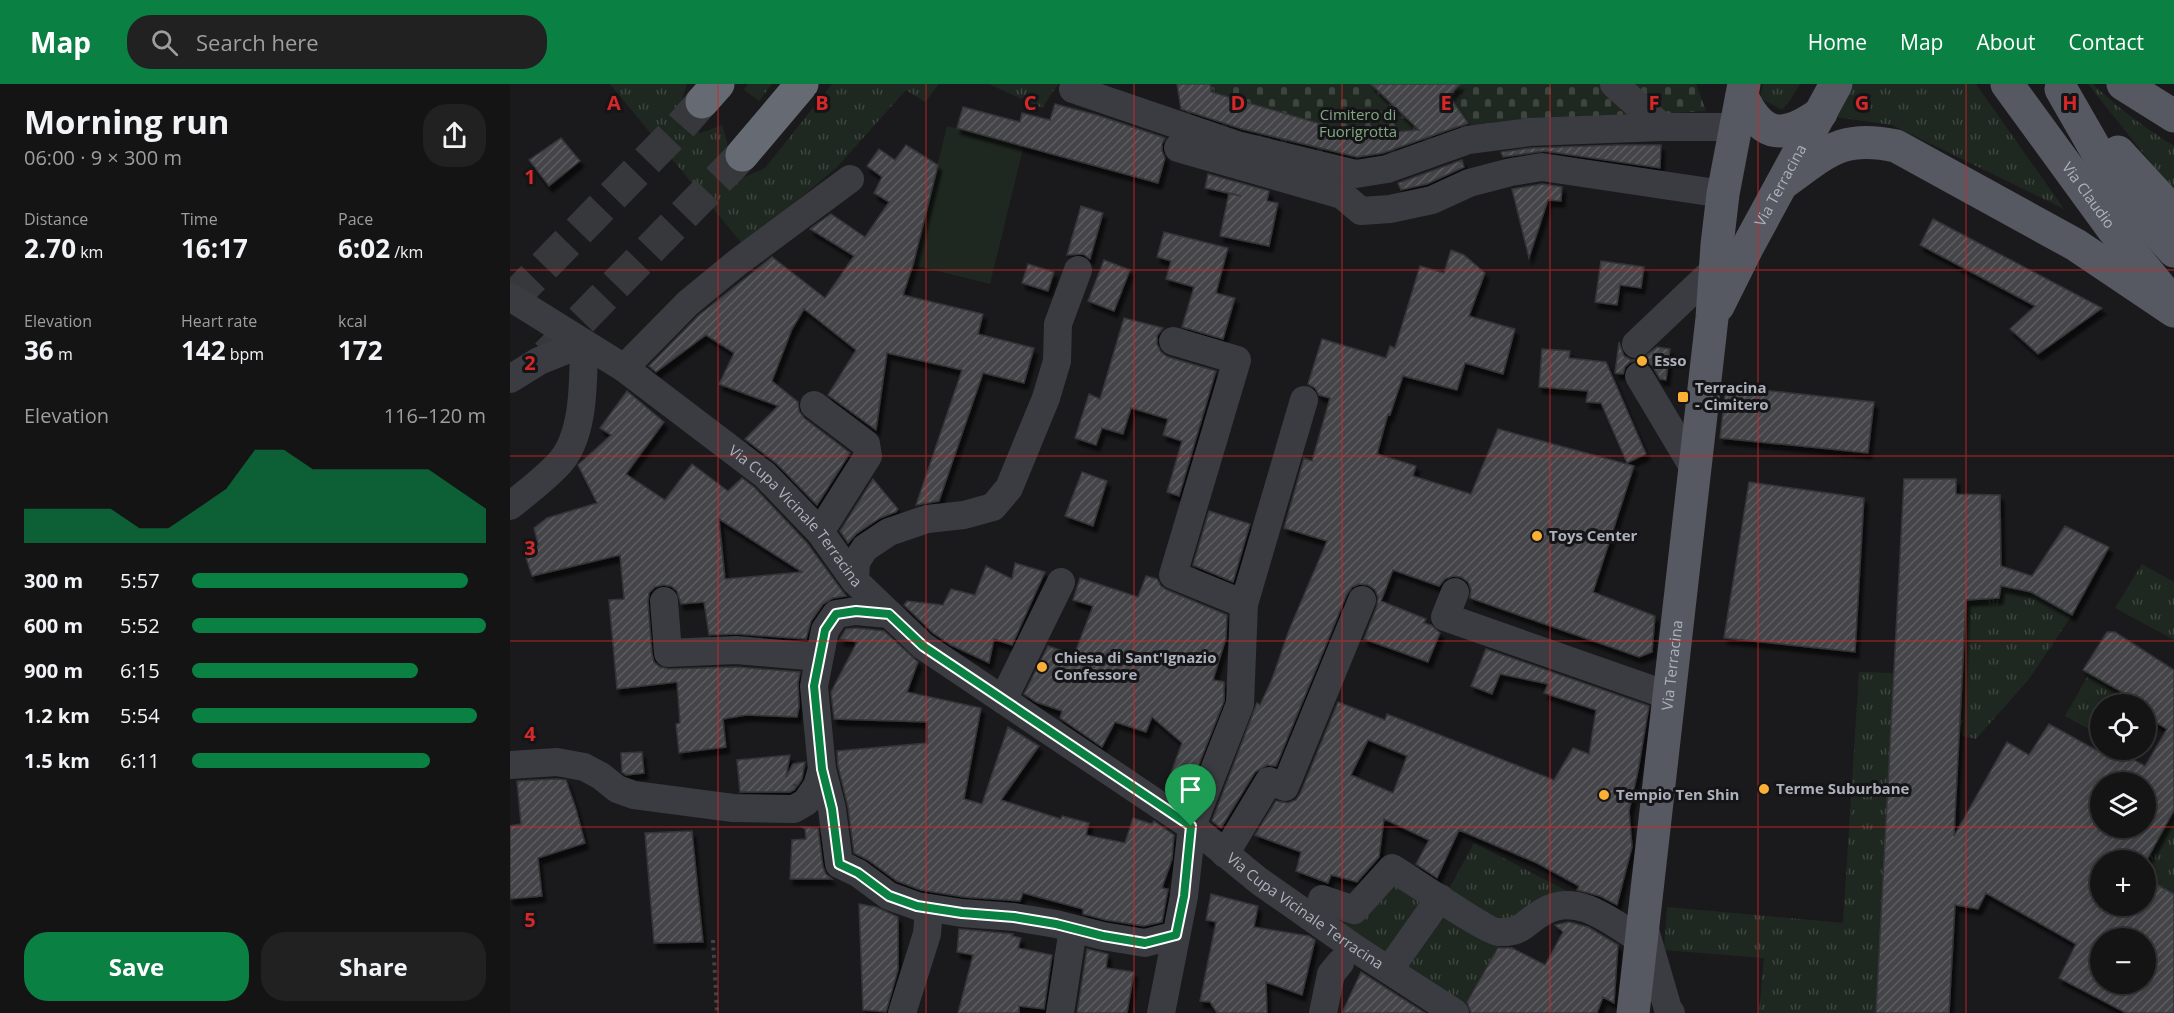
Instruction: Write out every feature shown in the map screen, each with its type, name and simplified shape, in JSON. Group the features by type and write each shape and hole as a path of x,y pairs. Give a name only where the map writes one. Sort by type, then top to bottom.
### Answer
{"highway":[{"path":"742,155 802,84"}],"main road":[{"name":"Via Terracina","path":"1712,318 1748,246 1836,84"},
{"name":"Via Claudio","path":"2007,84 2112,228 2174,304"},
{"path":"2123,84 2174,116"},
{"name":"Via Claudio","path":"2059,86 2174,213"},
{"name":"Via Claudio","path":"2059,86 2104,164 2139,212 2174,251"},
{"name":"Via Terracina","path":"1633,1013 1712,318 1723,195 1740,102"},
{"path":"1740,102 1766,128 1777,132 1790,131 1803,126 1821,113"},
{"path":"1782,184 1831,149 1853,142 1873,141 1896,146 2076,245 2174,311"}],"street":[{"path":"1614,84 1662,127"},
{"path":"1073,89 1237,145 1356,174 1387,169 1468,140 1530,132 1662,127 1740,102"},
{"path":"1178,148 1342,195 1360,211 1390,209 1432,200 1470,183 1511,172 1542,167 1723,195"},
{"path":"624,368 688,303 738,262 850,179"},
{"path":"1636,344 1715,269"},
{"path":"855,581 856,562 866,548 890,532 927,519 964,515 993,507 1009,488 1046,398 1057,361 1059,324 1078,270"},
{"name":"Via Cupa Vicinale Terracina","path":"510,297 624,368 765,475 820,532 855,581 923,646 1191,826 1259,881 1455,1013"},
{"path":"1173,341 1237,360 1173,575 1244,604"},
{"path":"510,379 539,361 584,343 576,434 562,460 510,506"},
{"path":"1639,376 1695,470"},
{"path":"1161,1013 1184,896 1191,826 1240,704 1244,604 1304,400"},
{"path":"814,405 866,444 868,456 820,532"},
{"path":"1004,700 1061,582"},
{"path":"1455,592 1445,617 1670,696"},
{"path":"1225,854 1269,781 1285,788 1362,600"},
{"path":"664,602 668,653 736,650 819,657"},
{"path":"889,614 856,611 836,614 825,630 819,657 814,686 822,769 832,809 839,864 858,873 889,896 917,906 962,913 1014,917 1145,943 1176,935"},
{"path":"510,765 557,762 584,767 601,776 617,789 634,795 733,808 794,810 806,802 817,786 822,769"},
{"path":"1322,899 1354,910 1392,868 1495,932 1519,931 1543,911 1566,904 1590,909 1643,934 1671,1013"},
{"path":"1389,970 1440,898"},
{"path":"902,1013 927,934 929,908"},
{"path":"1060,1013 1073,929"},
{"path":"1323,1013 1331,974 1340,963"}],"path":[{"path":"712,940 717,1013"}],"green space":[{"path":"610,84 687,84 679,108 681,126 701,133 722,125 727,142 730,168 740,179 765,168 832,84 939,84 925,102 906,90 837,167 744,246"},
{"path":"748,84 772,84 759,101 744,90"},
{"path":"989,84 1058,84 1042,108"},
{"name":"Cimitero di Fuorigrotta","path":"1177,84 1696,84 1706,111 1578,119 1361,166 1184,121"},
{"path":"1763,84 1800,84 1782,110 1760,98"},
{"path":"1853,84 1976,84 2064,209 1892,125 1835,117"},
{"path":"2088,84 2093,84 2132,117 2174,146 2174,192"},
{"path":"947,126 1024,145 990,284 913,265"},
{"path":"2142,564 2174,582 2174,640 2115,608"},
{"path":"2000,588 2031,592 2072,615 2029,679 1976,739 1959,735 1966,600 1999,598"},
{"path":"1859,672 1894,673 1876,1013 1759,1013 1764,958 1664,950 1667,907 1843,923"},
{"path":"2089,674 2124,694 2090,694 2090,730 2065,716"},
{"path":"2174,810 2174,894 2156,884 2156,850 2152,850"},
{"path":"1474,843 1571,893 1500,924 1448,891"},
{"path":"1393,875 1429,900 1388,958 1326,918"},
{"path":"1442,908 1501,942 1463,1007 1403,966"}],"building":[{"path":"1177,84 1210,84 1211,92 1358,135 1419,130 1371,84 1460,84 1449,96 1468,123 1383,153 1357,157 1242,129 1181,109"},
{"path":"1055,104 1097,115 1165,138 1162,151 1165,158 1158,183 957,128 963,107 1020,122 1022,113 1050,120"},
{"path":"561,138 580,161 549,186 529,160"},
{"path":"906,145 938,165 913,265 903,295 983,314 978,334 1034,348 1024,383 983,373 939,501 916,505 962,370 887,353 876,430 828,395 856,350 804,309 792,329 772,381 798,402 799,411 804,418 850,453 817,505 777,464 745,439 778,406 719,384 734,353 706,335 656,372 649,366 699,315 772,257 825,298 854,256 810,229 831,214 865,237 889,202 874,193 882,177 867,166 879,149 895,160"},
{"path":"1661,145 1660,168 1544,151 1503,157 1501,152 1531,148"},
{"path":"1462,160 1464,167 1427,184 1401,190 1398,183"},
{"path":"1208,174 1269,191 1267,201 1278,203 1269,246 1220,236 1229,193 1205,188"},
{"path":"1542,184 1562,187 1561,201 1548,200 1529,258 1512,189"},
{"path":"1081,206 1103,213 1090,259 1083,254 1067,255"},
{"path":"1933,219 2102,308 2038,354 2010,329 2035,306 1920,245"},
{"path":"1164,232 1228,248 1216,293 1235,298 1223,339 1182,327 1194,287 1166,279 1171,261 1157,257"},
{"path":"1451,250 1464,255 1485,273 1469,316 1515,329 1503,374 1465,363 1457,390 1403,376 1390,415 1388,414 1377,454 1416,466 1413,476 1471,494 1498,429 1634,466 1593,592 1655,616 1652,652 1639,657 1470,598 1471,589 1468,582 1461,577 1453,576 1445,579 1439,586 1393,570 1381,601 1426,619 1424,623 1431,625 1440,633 1428,662 1364,639 1377,606 1378,597 1375,590 1368,585 1359,584 1352,587 1347,594 1276,766 1267,765 1255,772 1221,828 1212,821 1257,703 1260,705 1272,679 1289,630 1327,541 1284,528 1304,458 1312,461 1330,398 1319,395 1315,388 1308,384 1322,339 1386,358 1390,346 1395,348 1420,266 1444,273"},
{"path":"1104,260 1130,270 1114,311 1088,301"},
{"path":"1601,261 1644,267 1641,288 1620,285 1617,305 1595,302"},
{"path":"1028,264 1054,272 1048,291 1022,283"},
{"path":"1124,318 1163,328 1157,336 1157,344 1161,352 1168,357 1216,371 1179,496 1167,492 1182,441 1163,435 1168,419 1131,408 1123,434 1102,428 1096,445 1075,438 1089,394 1100,399"},
{"path":"1619,342 1624,356 1637,360 1625,367 1623,374 1615,373"},
{"path":"1657,347 1670,349 1666,380 1660,379 1648,362 1640,360"},
{"path":"1542,349 1570,351 1569,358 1606,362 1646,454 1627,463 1601,403 1586,402 1588,391 1539,387"},
{"path":"1726,386 1874,402 1868,453 1720,438"},
{"path":"627,391 664,422 626,474 665,500 692,464 728,491 742,478 754,487 807,543 846,596 833,598 823,604 811,621 806,639 737,634 709,635 704,602 681,604 677,591 671,586 655,587 649,593 654,662 660,667 669,669 736,667 800,672 797,717 746,715 723,719 726,747 679,753 676,724 680,723 677,682 617,689 609,600 624,599 620,555 532,576 524,552 531,549 529,546 538,544 534,528 547,518 597,503 578,465 611,435 600,428","holes":["719,519 802,572 725,579"]},
{"path":"1082,472 1107,481 1093,526 1065,516"},
{"path":"873,479 898,509 856,534 848,543 840,531"},
{"path":"1904,479 1956,479 1956,494 2000,495 2001,566 2032,576 2065,526 2109,547 2072,615 2031,592 2001,586 1999,598 1966,600 1954,836 2007,742 2029,755 2049,724 2090,747 2090,760 2134,760 2145,766 2149,760 2156,760 2156,748 2167,729 2156,722 2156,694 2126,694 2083,670 2107,632 2115,632 2174,670 2174,810 2152,850 2090,850 2090,916 2156,916 2156,884 2174,894 2174,1013 2126,1013 2059,978 2076,944 1986,893 1978,909 1955,905 1949,1013 1876,1013"},
{"path":"1749,482 1864,498 1855,652 1724,638"},
{"path":"1209,511 1250,524 1233,582 1193,565"},
{"path":"1015,563 1045,572 1012,645 994,639 989,663 951,645 933,633 904,605 907,601 943,605 951,589 975,595 986,566 1012,579"},
{"path":"1146,576 1157,579 1167,590 1227,615 1226,638 1213,680 1224,682 1224,701 1184,802 1165,789 1182,743 1152,717 1146,732 1115,722 1102,747 1060,718 1062,711 1036,702 1024,694 1048,646 1074,655 1093,606 1073,600 1080,578 1138,597"},
{"path":"846,629 884,631 918,662 907,692 981,708 964,799 982,804 1008,727 1039,746 1001,800 1061,819 1062,816 1089,823 1086,835 1125,843 1133,818 1152,824 1154,821 1174,835 1172,859 1162,888 1168,889 1162,922 1144,926 1106,920 1083,914 1083,909 1023,893 1020,901 964,897 921,890 897,881 854,853 837,751 927,743 927,722 834,719 831,692 857,642 840,639"},
{"path":"1486,649 1649,706 1629,811 1632,847 1617,905 1600,896 1577,890 1579,886 1537,863 1459,830 1437,878 1416,864 1429,840 1384,819 1379,857 1357,882 1331,875 1328,883 1296,871 1301,852 1255,835 1276,801 1288,803 1296,800 1300,794 1338,702 1385,720 1387,714 1554,780 1573,748 1589,754 1596,710 1544,693 1548,684 1500,674 1492,694 1471,686","holes":["1368,740 1407,756 1393,793 1351,775"]},
{"path":"642,752 644,773 626,775 622,772 621,753"},
{"path":"790,755 786,777 793,764 805,762 802,779 798,785 793,785 797,786 794,790 790,792 740,792 737,760"},
{"path":"566,780 585,843 538,858 542,896 510,899 510,826 521,824 517,781"},
{"path":"802,827 818,828 823,867 832,879 790,879 792,840 806,839 805,829"},
{"path":"692,831 703,942 654,943 645,833"},
{"path":"1211,894 1258,906 1254,927 1309,936 1315,940 1302,995 1266,982 1267,1013 1217,1013 1210,1002 1200,1001 1216,922 1206,920"},
{"path":"859,904 876,907 898,917 898,970 886,1012 863,1010"},
{"path":"1569,922 1588,927 1618,945 1614,1003 1603,997 1597,1013 1471,1013 1467,1002 1498,948 1512,948 1545,965 1563,932 1555,925"},
{"path":"959,929 1013,934 1012,936 1021,938 1018,948 1052,955 1044,1009 1019,1006 1019,1013 958,1013 973,955 957,952"},
{"path":"1087,949 1108,954 1106,968 1134,972 1127,1013 1077,1013"},
{"path":"1361,972 1425,1013 1342,1013"}],"tunnel":[{"path":"510,301 702,102"},
{"path":"547,355 742,155"}],"place":[{"name":"Esso","path":"1642,361"},
{"name":"Terracina - Cimitero","path":"1683,397"},
{"name":"Toys Center","path":"1537,536"},
{"name":"Chiesa di Sant'Ignazio Confessore","path":"1042,667"},
{"name":"Terme Suburbane","path":"1764,789"},
{"name":"Tempio Ten Shin","path":"1604,795"}],"route":[{"path":"856,611 889,614 923,646 1191,826 1184,896 1176,935 1145,943 1014,917 962,913 917,906 889,896 858,873 839,864 832,809 822,769 814,686 825,630 836,614 856,611"}]}
